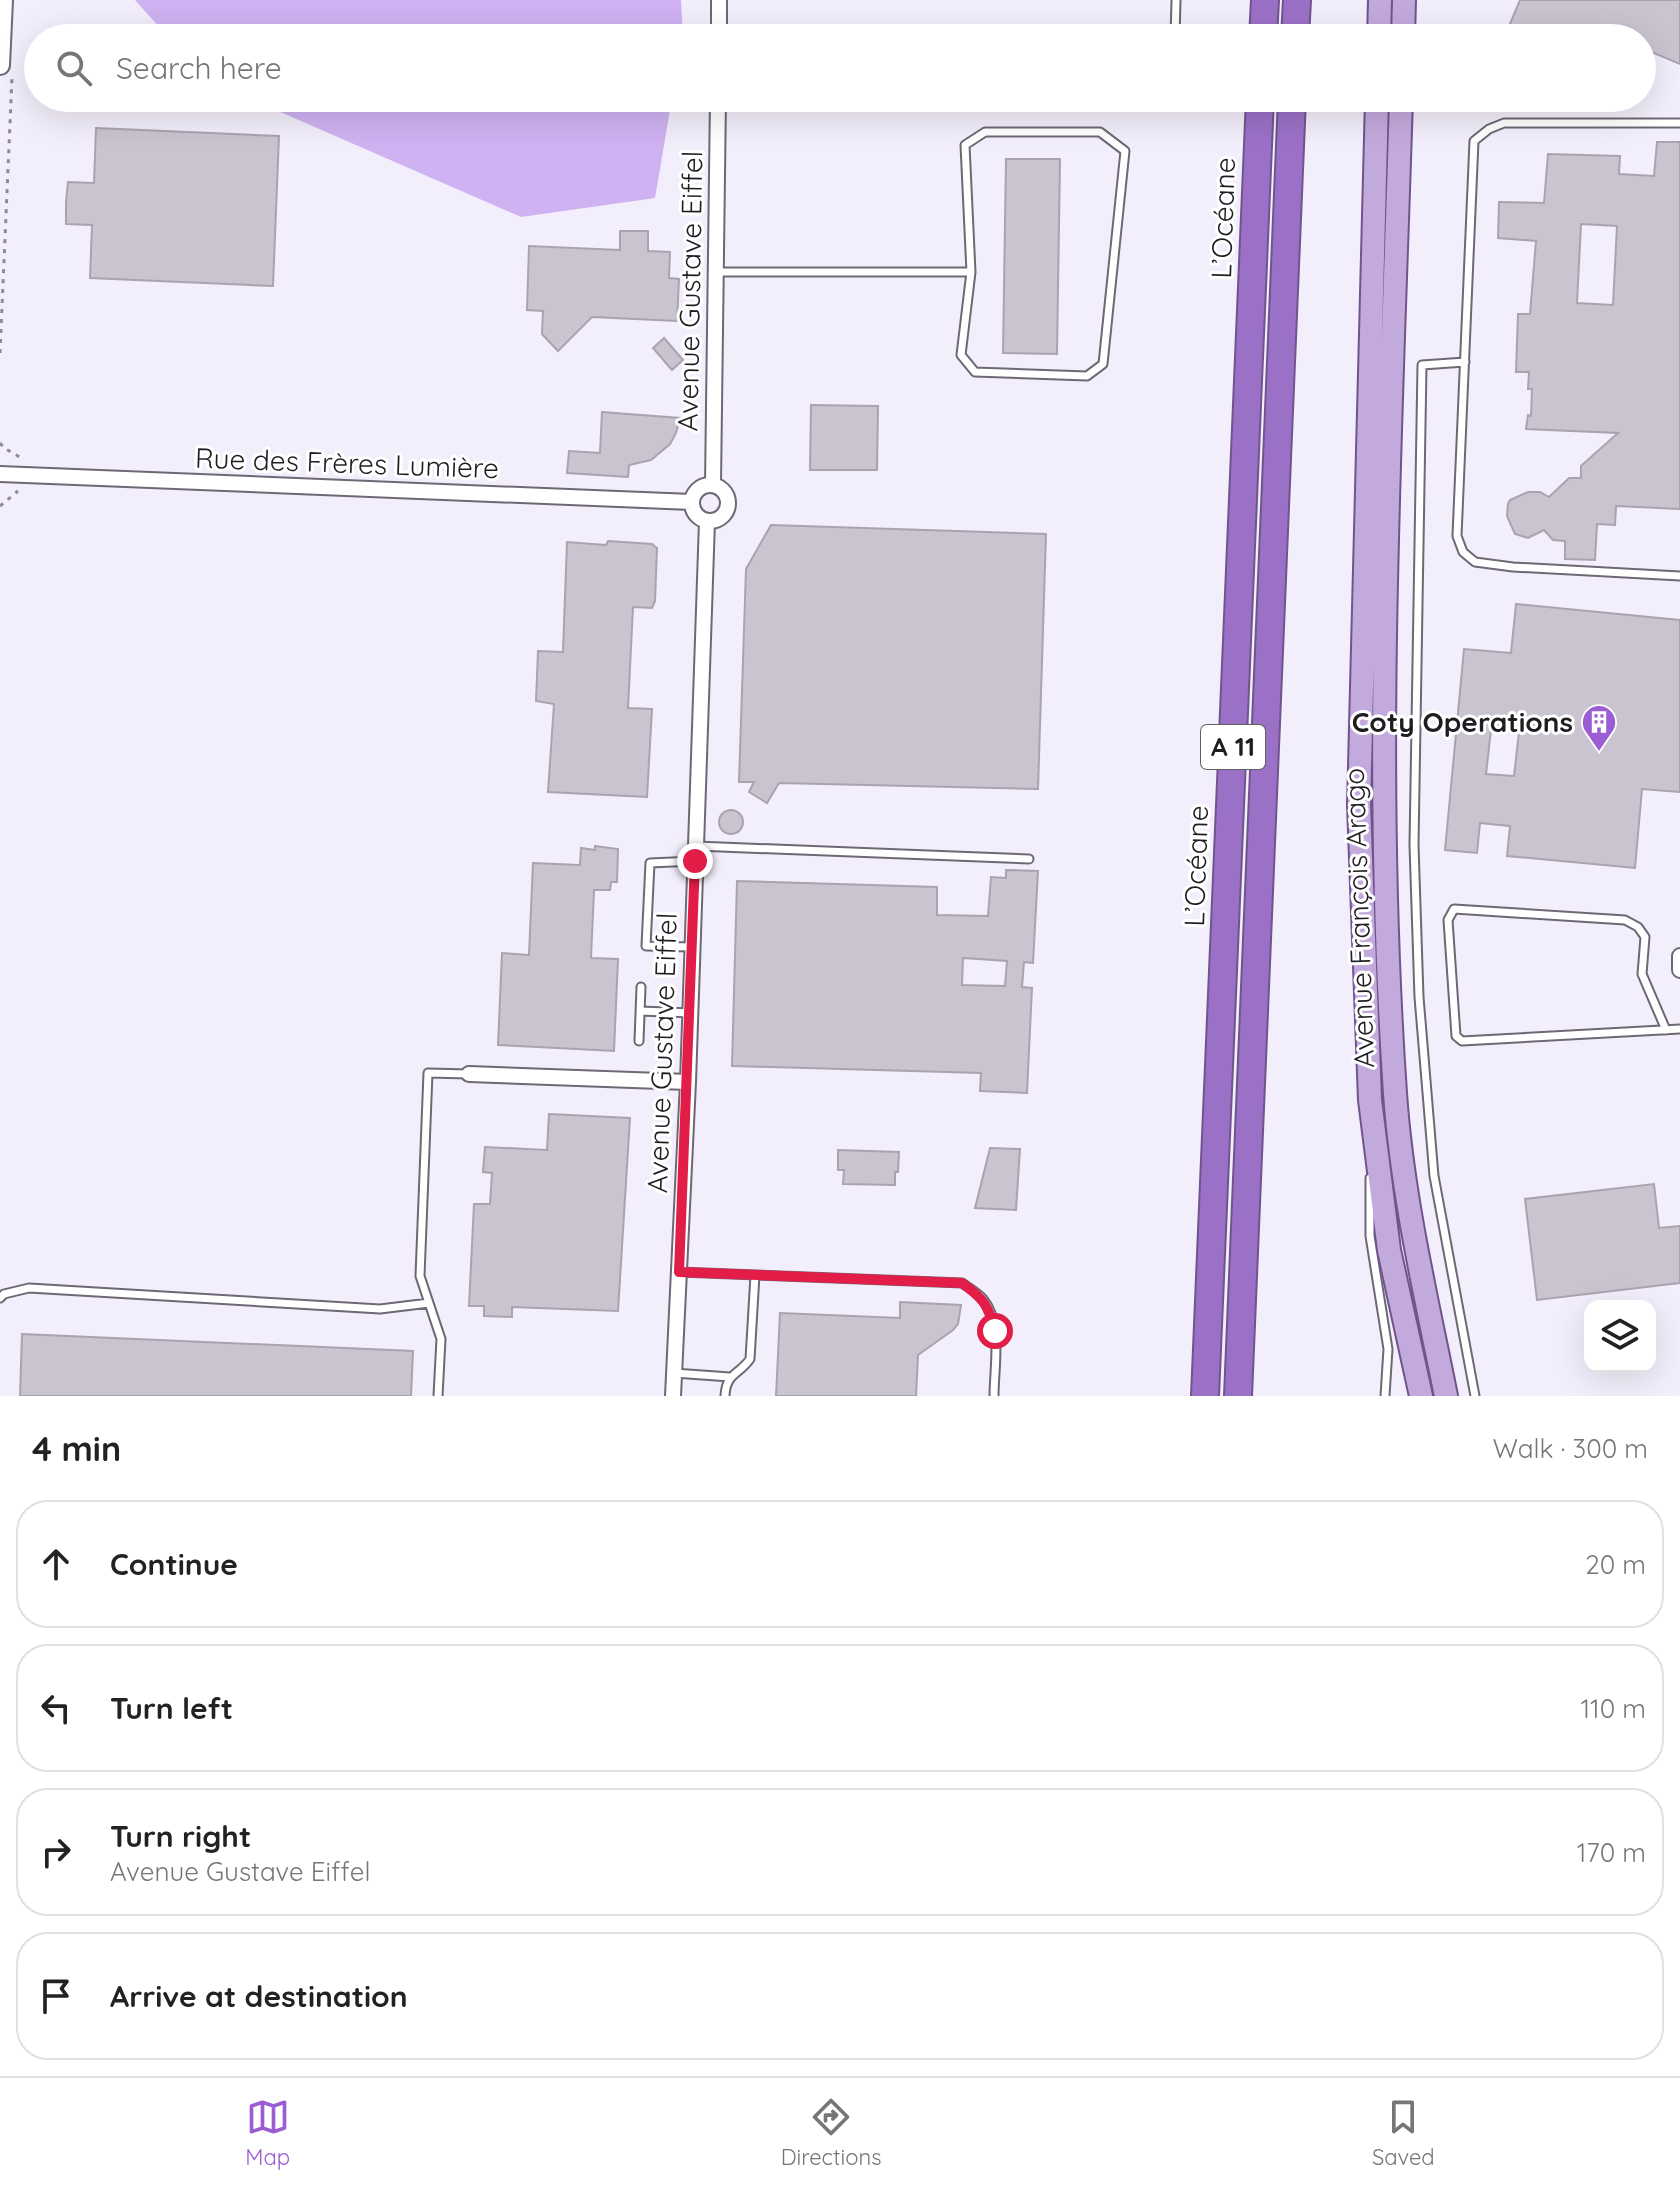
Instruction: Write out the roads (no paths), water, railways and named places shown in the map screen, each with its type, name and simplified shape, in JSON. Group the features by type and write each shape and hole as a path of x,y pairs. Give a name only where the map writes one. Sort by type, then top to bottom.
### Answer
{"highway":[{"path":"1264,24 1265,0"},
{"path":"1296,24 1297,0"},
{"name":"L’Océane","path":"1205,1396 1259,112"},
{"name":"A 11","path":"1238,1396 1291,112"}],"main road":[{"path":"1379,24 1380,0"},
{"path":"1403,24 1404,0"},
{"name":"Avenue François Arago","path":"1377,112 1359,805 1370,1100 1389,1250 1421,1396"},
{"name":"Avenue François Arago","path":"1401,112 1383,807 1395,1095 1410,1219 1446,1396"}],"street":[{"path":"3,0 0,50 6,71"},
{"path":"719,0 719,24"},
{"name":"Avenue Gustave Eiffel","path":"713,485 718,112"},
{"name":"Rue des Frères Lumière","path":"0,474 692,502"},
{"path":"713,485 721,488 728,504 725,514 707,521 693,511 692,502 694,494 703,486 713,485"},
{"name":"Avenue Gustave Eiffel","path":"673,1396 691,1013 707,521"},
{"path":"1680,956 1680,970"},
{"path":"469,1074 688,1082"}],"lane":[{"path":"1175,24 1176,0"},
{"path":"1680,123 1504,123 1489,129 1474,141 1457,536 1463,552 1475,562 1680,576"},
{"path":"985,132 1100,132 1125,151 1103,364 1087,376 975,372 961,355 971,272 965,145 985,132"},
{"path":"716,272 971,272"},
{"path":"1465,362 1422,365 1414,845 1419,997 1434,1176 1475,1396"},
{"path":"693,947 646,946 650,863 696,853 1029,859"},
{"path":"1666,1030 1642,974 1645,937 1638,927 1625,920 1454,909 1448,920 1456,1036 1462,1041 1666,1030 1680,1029"},
{"path":"639,1041 641,987"},
{"path":"640,1011 691,1013"},
{"path":"438,1396 441,1339 420,1276 428,1073 469,1074"},
{"path":"1370,1100 1370,1236 1388,1349 1385,1396"},
{"path":"679,1272 962,1283 982,1297 990,1310 995,1331 994,1396"},
{"path":"725,1396 725,1385 730,1377 750,1359 755,1275"},
{"path":"0,1298 4,1294 29,1288 380,1309 429,1303"},
{"path":"674,1373 730,1377"}],"place":[{"name":"Coty Operations","path":"1599,753"}]}
